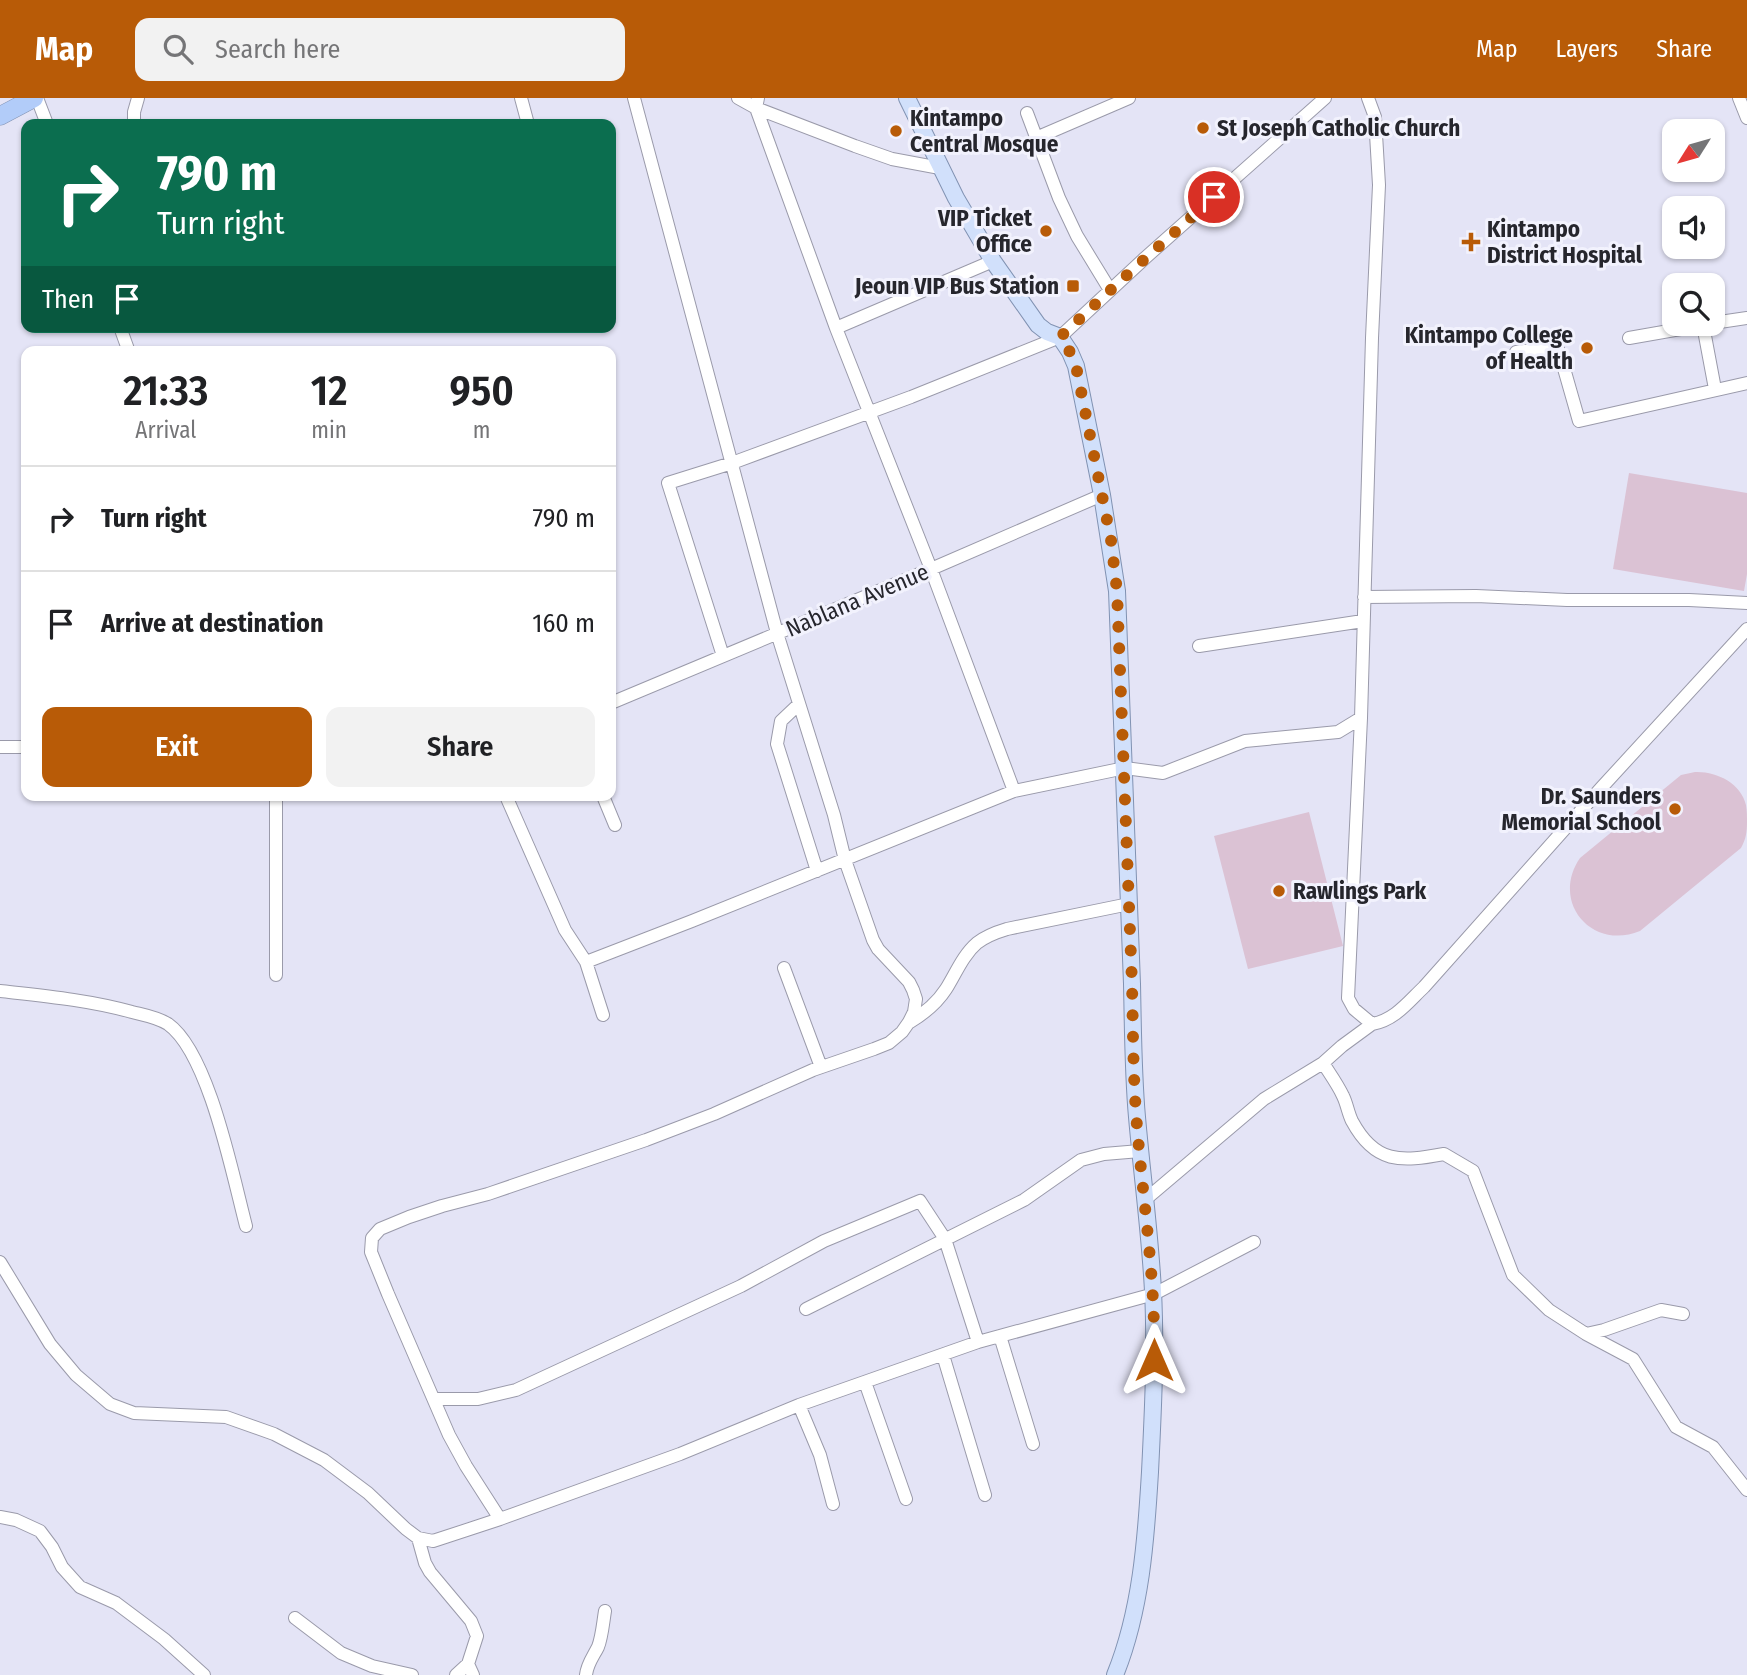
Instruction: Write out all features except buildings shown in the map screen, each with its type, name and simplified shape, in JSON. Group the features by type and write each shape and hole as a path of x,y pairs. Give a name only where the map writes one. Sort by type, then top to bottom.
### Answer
{"highway":[{"path":"0,116 36,98"}],"main road":[{"path":"907,98 940,168 993,261 1038,325 1060,337 1070,352 1076,366 1111,540 1117,591 1125,768 1133,1042 1154,1294 1154,1380 1147,1513 1138,1598 1115,1675"}],"street":[{"path":"36,98 45,119"},
{"path":"134,119 138,98"},
{"path":"521,98 527,119"},
{"path":"500,1519 449,1436 371,1252 372,1238 380,1229 442,1206 488,1194 646,1140 714,1114 821,1067 889,1043 909,1022 916,999 909,982 873,940 845,860 834,815 777,633 634,98"},
{"path":"738,98 757,103 892,159 940,168"},
{"path":"1036,138 1129,98"},
{"path":"723,656 668,483 732,463 911,397 1060,337 1310,103 1325,98"},
{"path":"1368,98 1375,117 1378,185 1361,718 1348,999 1354,1009 1372,1024"},
{"path":"1739,98 1747,118"},
{"path":"757,103 836,328 931,569 1014,791"},
{"path":"1027,113 1059,198 1077,236 1110,290"},
{"path":"836,328 993,261"},
{"path":"1725,321 1747,318"},
{"path":"1629,338 1662,332"},
{"path":"1709,336 1715,389"},
{"path":"1516,352 1551,348 1559,351 1579,421 1747,383"},
{"name":"Nablana Avenue","path":"616,700 1102,495"},
{"path":"1364,597 1476,596 1747,603"},
{"path":"1199,646 1363,621"},
{"path":"1146,1199 1264,1099 1323,1063 1372,1024 1393,1017 1424,987 1747,629"},
{"path":"799,705 781,721 776,744 817,871"},
{"path":"586,962 1014,791 1125,768 1163,773 1245,741 1338,732 1361,718"},
{"path":"0,747 21,747"},
{"path":"276,801 276,975"},
{"path":"508,801 565,930 586,962 603,1015"},
{"path":"605,801 615,825"},
{"path":"909,1022 935,1003 967,953 991,934 1129,904"},
{"path":"784,968 821,1067"},
{"path":"0,991 106,1005 157,1018 169,1024 189,1049 216,1111 246,1226"},
{"path":"1323,1063 1343,1095 1352,1121 1369,1147 1394,1158 1415,1159 1444,1154 1473,1171 1513,1275 1549,1310 1633,1359 1676,1427 1713,1447 1747,1490"},
{"path":"806,1309 1024,1200 1081,1160 1104,1154 1140,1151"},
{"path":"434,1399 478,1399 516,1390 741,1286 824,1241 920,1201 945,1239 978,1342"},
{"path":"0,1263 50,1344 76,1375 110,1404 134,1413 226,1417 274,1434 324,1461 368,1493 406,1530 418,1538 433,1541 680,1454 799,1405 978,1342 1154,1294 1254,1242"},
{"path":"1586,1334 1661,1310 1683,1314"},
{"path":"1000,1336 1033,1444"},
{"path":"943,1355 985,1495"},
{"path":"865,1382 906,1499"},
{"path":"799,1405 820,1455 833,1504"},
{"path":"0,1517 16,1520 40,1531 62,1567 80,1587 116,1604 164,1639 204,1675"},
{"path":"418,1538 430,1572 471,1620 477,1636 471,1670 456,1675"},
{"path":"586,1675 598,1646 605,1611"},
{"path":"295,1618 341,1653 372,1666 412,1675"}],"shaded area":[{"path":"1629,473 1747,493 1747,574 1744,591 1613,569"},
{"path":"1695,772 1719,776 1739,790 1746,807 1747,826 1741,848 1640,931 1622,935 1606,934 1592,928 1573,906 1570,891 1572,875 1580,858 1681,775"},
{"name":"Rawlings Park","path":"1309,812 1343,946 1248,969 1214,836"}],"place":[{"name":"St Joseph Catholic Church","path":"1203,128"},
{"name":"Kintampo Central Mosque","path":"896,131"},
{"name":"VIP Ticket Office","path":"1046,231"},
{"name":"Kintampo District Hospital","path":"1471,242"},
{"name":"Jeoun VIP Bus Station","path":"1073,286"},
{"name":"Kintampo College of Health","path":"1587,348"},
{"name":"Dr. Saunders Memorial School","path":"1675,809"},
{"name":"Rawlings Park","path":"1279,891"}],"route":[{"path":"1154,1360 1154,1294 1136,1112 1117,591 1111,540 1076,366 1060,337 1214,197"}]}
